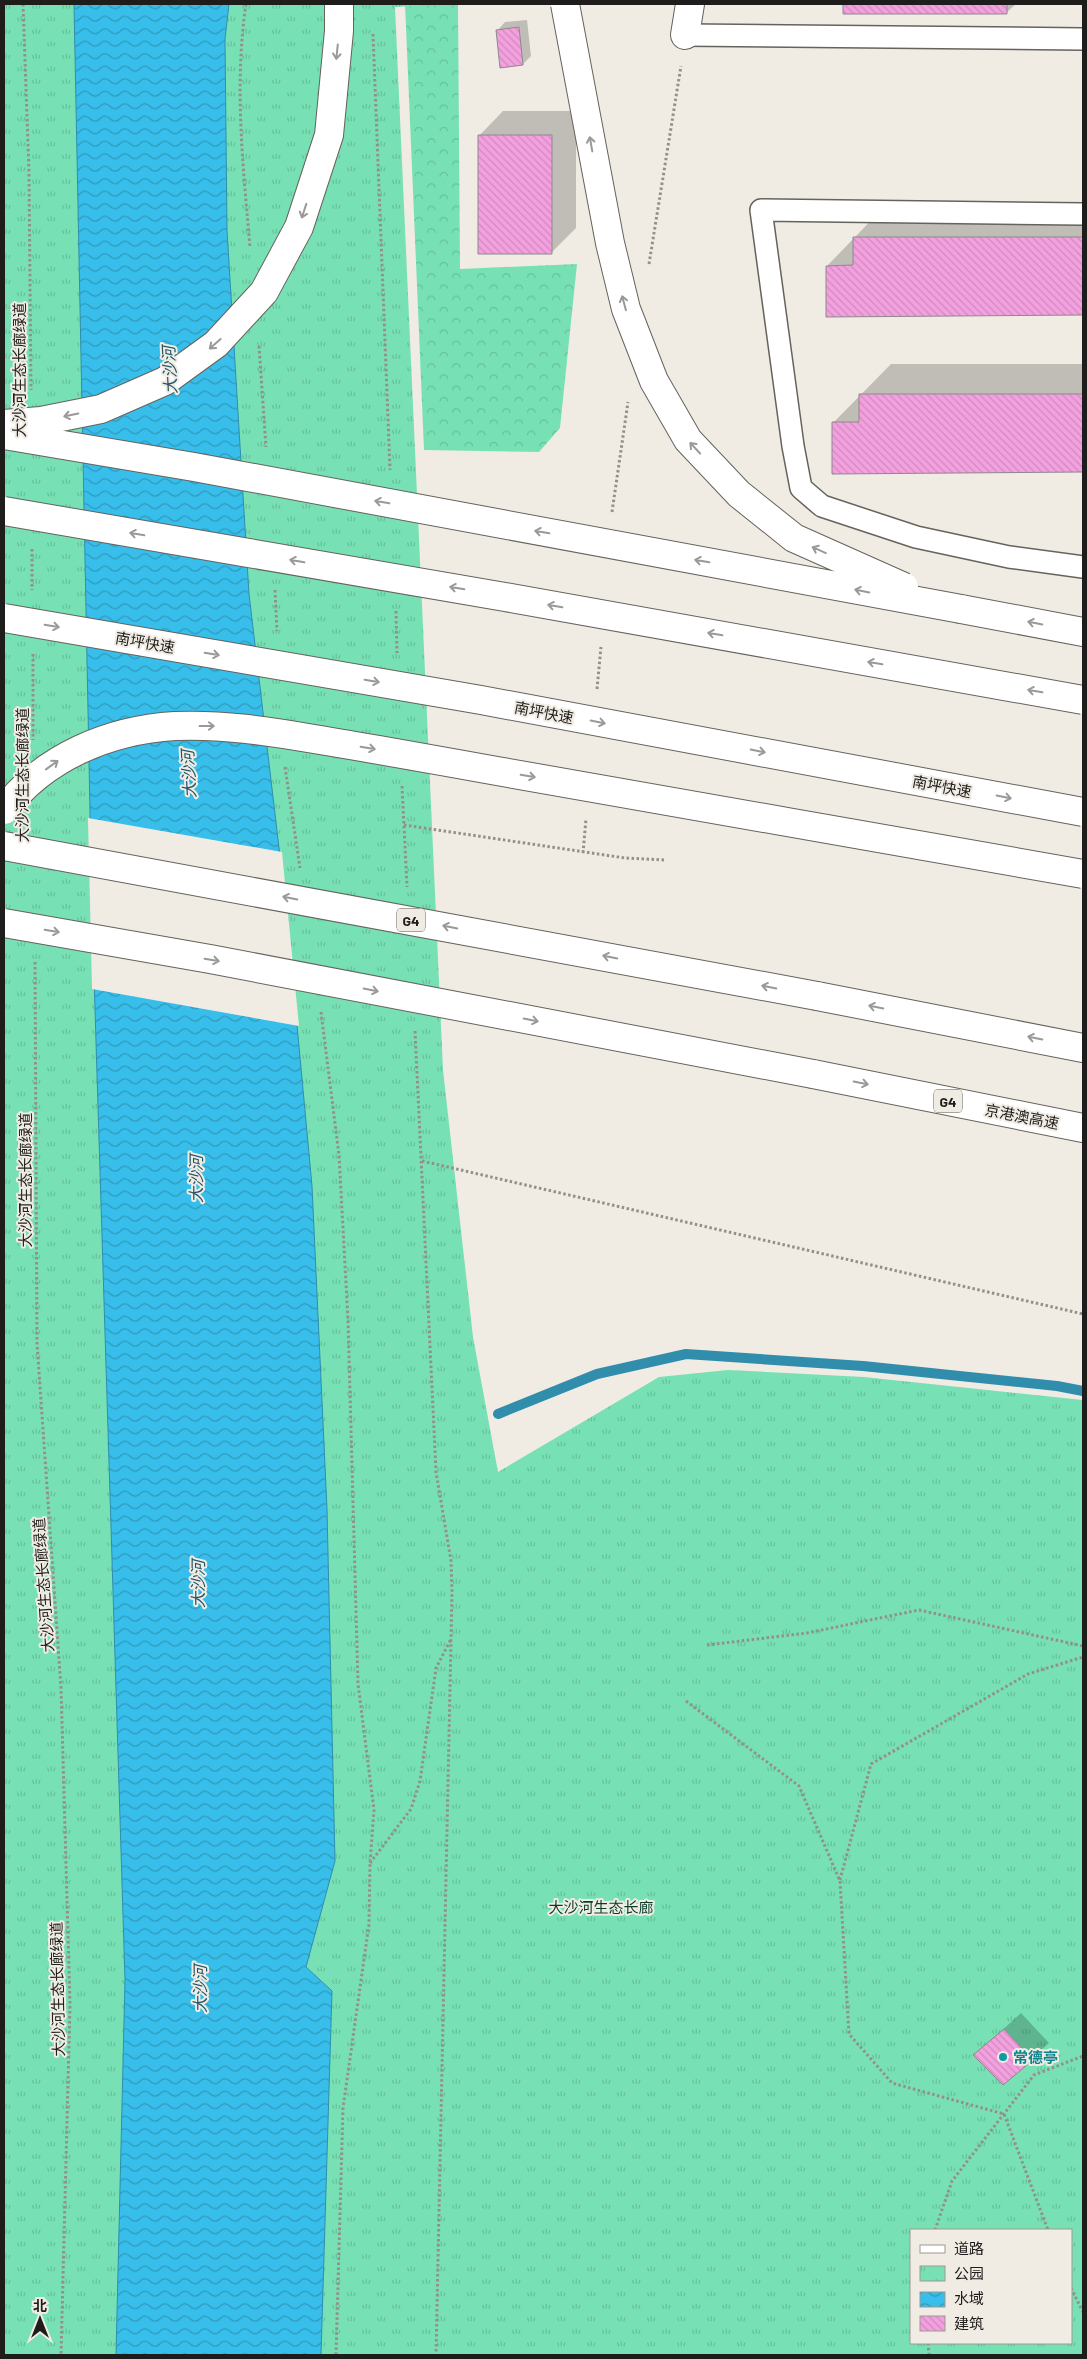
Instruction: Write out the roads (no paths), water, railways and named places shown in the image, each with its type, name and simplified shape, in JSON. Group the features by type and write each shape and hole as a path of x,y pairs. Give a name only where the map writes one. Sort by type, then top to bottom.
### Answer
{"main road":[{"path":"4,424 41,421 101,409 165,380 216,344 264,292 299,227 329,135 339,31 338,4"},
{"path":"565,4 610,243 626,309 654,381 688,440 739,494 794,538 878,577 961,610"},
{"path":"685,35 690,4"},
{"path":"4,435 194,467 1083,632"},
{"path":"4,511 496,595 1083,700"},
{"name":"南坪快速","path":"4,618 481,700 1083,812"},
{"path":"4,810 32,780 60,759 95,742 135,732 174,726 217,726 346,744 1083,874"},
{"name":"G4","path":"4,846 817,996 1083,1048"},
{"name":"京港澳高速","path":"4,923 220,961 813,1074 1083,1128"}],"lane":[{"path":"685,35 1083,39"},
{"path":"1083,214 760,210 793,446 801,488 822,506 916,537 1009,557 1083,567"}],"water":[{"name":"大沙河","path":"74,4 229,4 225,39 227,230 249,594 286,907 312,1186 327,1509 335,1861 306,1967 332,1991 321,2355 116,2355 125,1980 92,912"}],"waterway":[{"path":"498,1414 597,1374 686,1354 863,1366 1057,1386 1083,1391"}],"place":[{"name":"常德亭","path":"1003,2057"}],"park label":[{"name":"大沙河生态长廊","path":"601,1907"}]}
